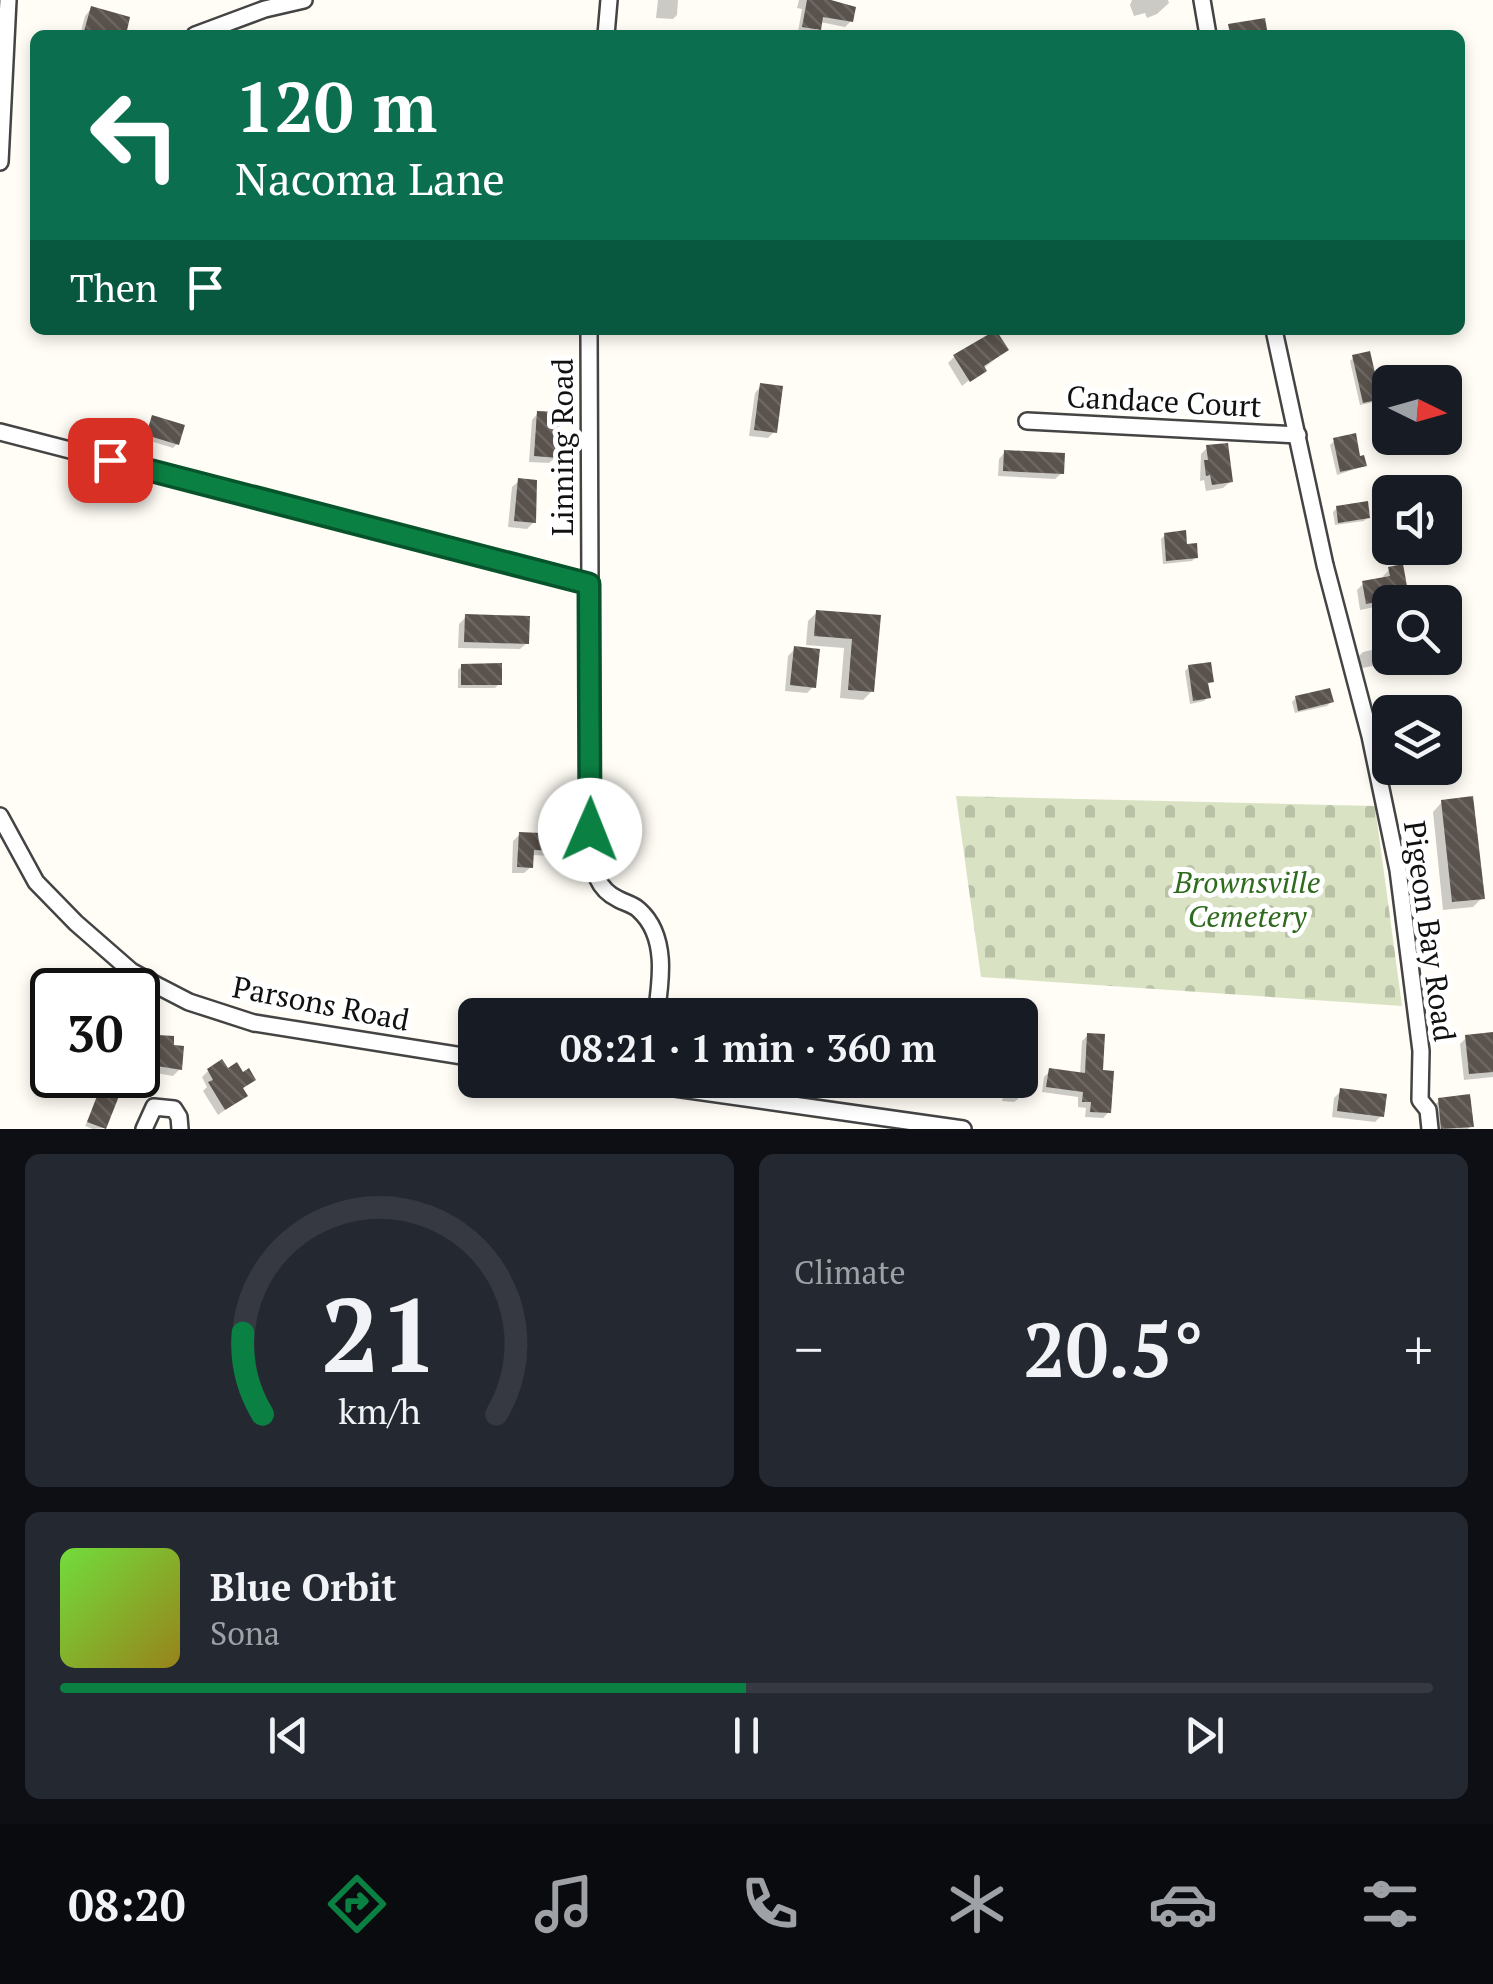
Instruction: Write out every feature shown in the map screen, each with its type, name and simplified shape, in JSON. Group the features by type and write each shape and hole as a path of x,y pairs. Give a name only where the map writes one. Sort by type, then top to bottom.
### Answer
{"street":[{"path":"0,162 8,0"},
{"path":"209,30 265,8 304,0"},
{"path":"606,30 608,0"},
{"path":"1202,0 1207,30"},
{"name":"Linning Road","path":"589,335 590,830 594,874 606,891 640,911 654,933 662,965 658,998"},
{"name":"Pigeon Bay Road","path":"1275,335 1321,549 1370,736 1398,870 1421,1051 1420,1100 1428,1110 1430,1129"},
{"name":"Candace Court","path":"1028,420 1298,436"},
{"path":"0,432 589,584"},
{"name":"Parsons Road","path":"0,816 36,882 131,971 160,987 189,1002 254,1022 458,1055"},
{"path":"755,1098 963,1129"},
{"path":"144,1129 154,1107 162,1106 174,1109 180,1129"}],"green space":[{"name":"Brownsville Cemetery","path":"956,796 1375,806 1402,1006 981,977"}],"building":[{"path":"807,0 831,0 856,7 853,22 823,17 821,30 802,27"},
{"path":"91,6 130,17 127,30 84,30"},
{"path":"1265,18 1267,30 1229,30 1228,24"},
{"path":"987,335 999,335 1009,350 984,366 987,371 970,382 953,355"},
{"path":"1370,351 1372,401 1363,403 1352,355"},
{"path":"760,383 783,386 777,433 754,430"},
{"path":"537,411 561,412 558,458 534,456"},
{"path":"152,415 185,425 179,445 146,435"},
{"path":"1356,433 1360,456 1364,455 1367,466 1340,472 1333,438"},
{"path":"1228,443 1233,482 1212,485 1210,475 1206,476 1206,445"},
{"path":"1004,450 1065,453 1064,474 1003,471"},
{"path":"518,478 537,480 536,523 514,521"},
{"path":"1368,501 1370,518 1338,523 1336,506"},
{"path":"1186,530 1187,544 1197,543 1198,558 1166,561 1164,533"},
{"path":"1403,565 1407,585 1372,585 1372,603 1366,604 1362,581 1390,576 1388,567"},
{"path":"816,610 881,615 874,692 848,690 852,639 814,636"},
{"path":"465,614 530,616 529,644 464,642"},
{"path":"794,646 820,649 816,688 790,685"},
{"path":"1211,662 1211,698 1193,701 1188,665"},
{"path":"502,663 502,685 461,685 461,664"},
{"path":"1330,688 1334,702 1298,711 1295,696"},
{"path":"1473,796 1485,899 1452,902 1441,800"},
{"path":"519,832 563,834 563,851 534,850 533,868 517,867"},
{"path":"1493,1032 1493,1072 1469,1074 1465,1035"},
{"path":"1087,1033 1105,1034 1103,1070 1114,1071 1111,1113 1090,1112 1091,1102 1082,1102 1083,1092 1046,1087 1049,1068 1085,1073"},
{"path":"160,1035 174,1036 174,1045 184,1046 182,1070 160,1067"},
{"path":"222,1059 228,1068 237,1062 243,1072 249,1068 256,1080 243,1088 248,1096 225,1110 208,1082 213,1080 207,1069"},
{"path":"1340,1088 1387,1094 1384,1117 1337,1111"},
{"path":"1470,1094 1474,1127 1441,1129 1438,1098"},
{"path":"96,1098 118,1098 106,1129 87,1122"}],"route":[{"path":"110,460 589,584 590,830"}]}
